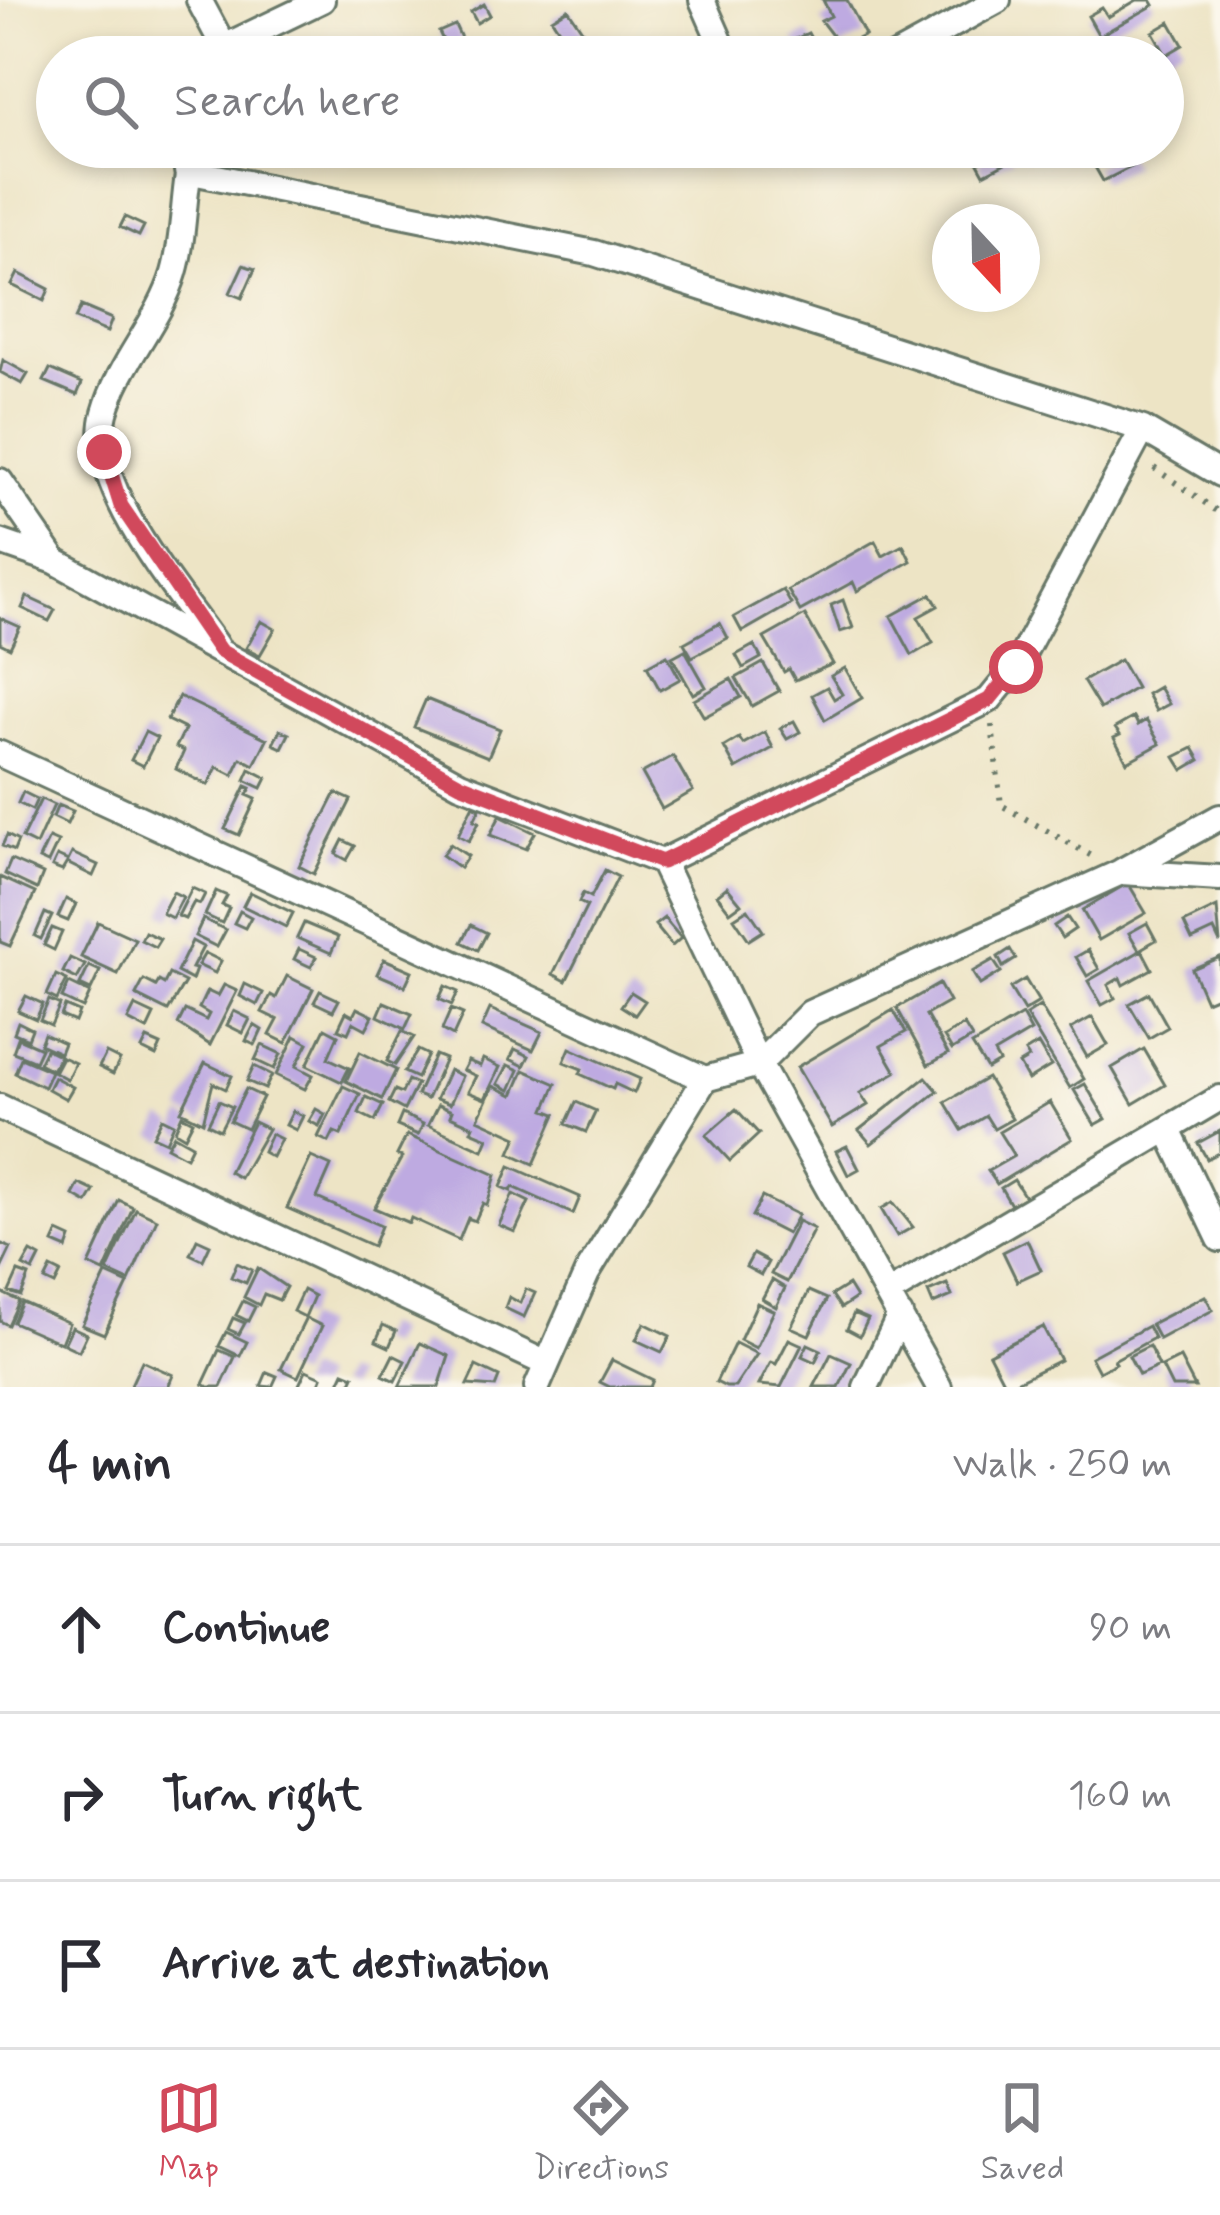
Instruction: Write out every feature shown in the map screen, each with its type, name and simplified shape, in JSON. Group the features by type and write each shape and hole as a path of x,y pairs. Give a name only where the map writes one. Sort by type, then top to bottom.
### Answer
{"street":[{"path":"199,0 215,36"},
{"path":"253,36 322,0"},
{"path":"702,0 718,36"},
{"path":"932,36 998,0"},
{"path":"189,168 174,272 104,416 104,452 121,506 220,651"},
{"path":"228,168 594,254 1137,440 1220,474"},
{"path":"662,862 989,700 1016,667 1137,440"},
{"path":"0,481 55,561"},
{"path":"0,542 55,561 460,784 662,862 760,1064 939,1387"},
{"path":"0,754 705,1079 760,1064 810,1013 1121,872 1220,818"},
{"path":"1121,872 1220,878"},
{"path":"0,1107 542,1376 587,1273 705,1079"},
{"path":"866,1387 894,1304 1220,1098"},
{"path":"1168,1130 1220,1239"}],"path":[{"path":"1137,440 1188,495 1220,514"},
{"path":"989,700 1001,805 1121,872"}],"building":[{"path":"823,0 847,0 865,35 833,36 821,21 831,16"},
{"path":"1137,0 1151,0 1154,5 1099,36 1088,16 1102,8 1108,17"},
{"path":"484,4 490,15 477,23 471,12"},
{"path":"568,9 586,36 563,36 552,19"},
{"path":"1170,22 1178,36 1155,36 1153,32"},
{"path":"455,25 460,36 441,36 439,32"},
{"path":"1096,168 1129,168 1103,181"},
{"path":"125,217 144,226 139,236 120,227"},
{"path":"243,265 255,269 242,298 230,293"},
{"path":"18,273 49,289 44,301 12,285"},
{"path":"81,306 112,319 107,332 75,319"},
{"path":"3,360 28,374 22,384 0,372"},
{"path":"50,369 82,383 77,395 44,381"},
{"path":"875,541 883,556 903,545 911,561 857,591 853,582 800,611 788,590"},
{"path":"783,590 791,604 742,632 734,617"},
{"path":"931,594 938,606 918,617 933,643 912,655 891,616"},
{"path":"27,597 55,610 49,621 22,608"},
{"path":"843,600 853,628 840,632 831,605"},
{"path":"805,615 833,664 795,680 789,669 784,672 764,638"},
{"path":"0,618 20,627 10,648 0,643"},
{"path":"261,621 275,629 260,655 246,648"},
{"path":"720,623 728,638 692,657 684,643"},
{"path":"754,645 761,658 743,668 736,655"},
{"path":"685,650 706,687 693,694 672,657"},
{"path":"667,655 680,679 660,690 647,666"},
{"path":"1120,660 1136,688 1100,709 1083,681"},
{"path":"763,663 779,691 752,706 736,678"},
{"path":"845,668 862,698 825,720 812,695 827,687 834,699 842,694 831,676"},
{"path":"731,679 741,697 704,717 694,700"},
{"path":"1159,687 1169,704 1156,711 1147,694"},
{"path":"179,696 267,739 254,765 241,758 233,775 217,767 208,785 176,769 184,751 176,747 185,729 167,720"},
{"path":"426,699 500,729 488,757 414,727"},
{"path":"1134,717 1138,725 1146,720 1160,744 1127,762 1114,738 1120,735 1115,728"},
{"path":"794,721 800,732 787,739 780,728"},
{"path":"280,730 289,734 282,748 273,744"},
{"path":"145,732 157,738 143,766 131,760"},
{"path":"765,732 773,748 736,769 724,747 739,738 743,744"},
{"path":"1193,748 1200,760 1183,770 1175,757"},
{"path":"673,756 693,791 662,809 642,773"},
{"path":"250,769 267,778 262,788 245,780"},
{"path":"246,786 251,788 247,795 256,799 239,835 225,829"},
{"path":"23,792 37,799 32,810 18,803"},
{"path":"336,793 351,800 314,874 299,866"},
{"path":"41,799 54,805 36,845 22,838"},
{"path":"58,805 73,811 67,824 53,817"},
{"path":"473,805 480,808 474,820 479,822 469,841 458,835"},
{"path":"500,816 535,833 526,849 490,835"},
{"path":"7,835 18,841 14,851 2,846"},
{"path":"49,838 58,842 48,863 39,859"},
{"path":"343,840 355,846 347,860 336,854"},
{"path":"450,844 468,856 460,868 442,855"},
{"path":"72,853 98,865 93,876 67,863"},
{"path":"57,856 68,861 62,871 52,867"},
{"path":"11,860 43,874 37,889 5,874"},
{"path":"605,870 618,877 566,981 553,974 587,906 579,902 583,893 591,897"},
{"path":"0,877 35,893 10,946 0,942"},
{"path":"1128,883 1146,913 1099,940 1082,910"},
{"path":"727,887 741,904 730,912 717,895"},
{"path":"192,888 205,894 185,919 178,916"},
{"path":"216,891 227,896 222,905 229,908 222,923 205,915"},
{"path":"173,892 183,897 172,918 162,913"},
{"path":"250,892 293,913 286,927 243,906"},
{"path":"66,899 76,904 68,921 58,917"},
{"path":"1217,907 1220,943 1214,930 1192,940 1184,923"},
{"path":"748,909 763,931 749,940 734,918"},
{"path":"240,911 251,917 245,928 234,923"},
{"path":"45,913 52,916 41,939 35,936"},
{"path":"1067,917 1075,929 1062,938 1054,926"},
{"path":"664,918 681,938 672,946 655,925"},
{"path":"203,919 226,930 217,947 195,936"},
{"path":"98,922 135,939 118,974 81,957"},
{"path":"304,923 338,937 331,953 297,938"},
{"path":"1147,923 1156,940 1139,950 1129,933"},
{"path":"471,925 487,933 478,950 462,942"},
{"path":"52,928 62,932 54,950 44,945"},
{"path":"145,932 160,939 155,947 141,940"},
{"path":"192,941 203,947 192,968 196,969 192,980 177,972"},
{"path":"299,949 316,957 311,967 294,959"},
{"path":"1010,949 1016,959 1003,967 998,957"},
{"path":"1088,950 1099,969 1087,976 1076,957"},
{"path":"1142,950 1152,969 1123,985 1120,978 1108,985 1115,998 1102,1005 1088,981"},
{"path":"205,953 221,961 215,973 198,965"},
{"path":"1220,957 1220,995 1206,1001 1192,969"},
{"path":"70,958 85,965 77,979 63,972"},
{"path":"384,959 412,971 405,986 377,974"},
{"path":"993,960 1001,972 980,985 972,972"},
{"path":"89,966 100,971 91,990 80,985"},
{"path":"169,974 185,982 168,1011 136,995 144,980 156,986 159,981 164,984"},
{"path":"56,975 67,980 57,1000 47,995"},
{"path":"287,976 313,989 286,1043 270,1035 278,1020 262,1012"},
{"path":"1025,979 1039,1002 1024,1011 1010,988"},
{"path":"69,983 90,993 83,1008 62,998"},
{"path":"245,984 263,993 257,1005 240,996"},
{"path":"939,984 949,1002 926,1015 948,1054 928,1065 897,1008"},
{"path":"224,985 237,991 210,1045 178,1024 185,1010 206,1020 209,1014 199,1008 207,991 218,996"},
{"path":"445,986 458,992 452,1005 439,999"},
{"path":"320,991 339,1000 333,1011 314,1002"},
{"path":"631,992 645,1001 635,1015 621,1006"},
{"path":"1149,993 1168,1027 1149,1038 1129,1004"},
{"path":"26,996 43,1004 36,1019 18,1011"},
{"path":"49,1000 60,1005 51,1025 40,1020"},
{"path":"384,1002 412,1014 405,1029 378,1016"},
{"path":"65,1006 79,1012 75,1022 61,1016"},
{"path":"135,1006 154,1015 147,1030 128,1020"},
{"path":"1040,1006 1084,1079 1070,1088 1026,1015"},
{"path":"357,1008 373,1016 366,1029 353,1022 348,1033 338,1029 346,1012 353,1016"},
{"path":"451,1009 463,1014 453,1036 442,1030"},
{"path":"490,1009 542,1032 533,1050 482,1027"},
{"path":"893,1010 906,1032 881,1046 896,1072 860,1093 868,1105 832,1127 797,1067"},
{"path":"234,1011 250,1019 243,1033 227,1025"},
{"path":"1022,1015 1031,1031 994,1053 999,1062 987,1069 972,1045"},
{"path":"1092,1017 1108,1045 1087,1057 1071,1029"},
{"path":"18,1022 32,1029 28,1039 14,1033"},
{"path":"254,1025 262,1030 255,1045 246,1041"},
{"path":"964,1025 972,1038 952,1050 944,1037"},
{"path":"325,1028 338,1035 328,1058 349,1068 342,1082 307,1065"},
{"path":"402,1031 414,1037 395,1065 387,1061"},
{"path":"44,1034 64,1043 60,1053 40,1044"},
{"path":"295,1036 308,1043 296,1066 313,1075 305,1089 276,1075"},
{"path":"18,1038 41,1048 35,1061 13,1052"},
{"path":"147,1039 161,1045 156,1056 142,1049"},
{"path":"1038,1044 1051,1066 1028,1080 1019,1064 1029,1058 1025,1052"},
{"path":"262,1045 281,1054 274,1069 255,1060"},
{"path":"570,1048 640,1079 634,1093 580,1074 582,1069 564,1062"},
{"path":"46,1049 60,1056 52,1070 39,1063"},
{"path":"515,1049 529,1056 524,1066 510,1059"},
{"path":"1144,1049 1165,1085 1133,1104 1112,1068"},
{"path":"418,1050 428,1055 417,1078 404,1072"},
{"path":"360,1052 396,1070 382,1099 346,1081"},
{"path":"106,1053 120,1060 113,1074 99,1067"},
{"path":"435,1055 445,1059 427,1099 417,1095"},
{"path":"62,1057 75,1063 67,1079 54,1072"},
{"path":"21,1058 51,1071 44,1087 15,1073"},
{"path":"483,1059 500,1067 485,1099 468,1092 476,1076 463,1070 468,1061 480,1066"},
{"path":"205,1063 232,1076 226,1089 213,1083 203,1122 181,1111"},
{"path":"508,1065 519,1070 510,1090 498,1084"},
{"path":"254,1066 272,1075 265,1089 247,1081"},
{"path":"449,1070 462,1076 450,1104 436,1099"},
{"path":"524,1070 556,1084 545,1110 556,1114 534,1164 510,1153 517,1137 478,1119 493,1086 513,1095"},
{"path":"54,1077 73,1087 66,1099 48,1089"},
{"path":"926,1077 938,1091 871,1144 859,1130"},
{"path":"987,1078 1012,1119 994,1129 986,1116 962,1130 945,1102"},
{"path":"408,1080 417,1084 404,1110 389,1102 395,1090 402,1093"},
{"path":"1085,1084 1106,1119 1095,1125 1074,1090"},
{"path":"343,1086 360,1094 341,1135 334,1132 329,1142 318,1137"},
{"path":"246,1089 263,1097 247,1129 230,1121"},
{"path":"366,1097 383,1105 375,1121 359,1113"},
{"path":"219,1101 232,1107 220,1130 208,1124"},
{"path":"576,1102 596,1111 586,1132 566,1124"},
{"path":"1050,1102 1072,1139 997,1184 988,1171 1014,1156 999,1132"},
{"path":"438,1105 488,1138 483,1150 428,1125"},
{"path":"316,1109 325,1114 319,1126 309,1121"},
{"path":"736,1109 759,1134 730,1161 706,1135"},
{"path":"293,1111 303,1116 296,1130 286,1125"},
{"path":"402,1114 423,1124 418,1135 397,1126"},
{"path":"182,1115 193,1121 185,1137 175,1131"},
{"path":"162,1118 174,1124 166,1142 153,1136"},
{"path":"254,1122 268,1129 240,1178 229,1172"},
{"path":"1220,1131 1220,1152 1207,1159 1198,1143"},
{"path":"271,1134 281,1139 272,1157 263,1152"},
{"path":"174,1135 192,1145 186,1157 167,1147"},
{"path":"407,1135 496,1175 487,1205 483,1203 475,1221 468,1218 459,1240 411,1218 409,1223 374,1208 402,1157 397,1155"},
{"path":"847,1146 859,1169 848,1175 836,1151"},
{"path":"311,1157 331,1166 317,1198 381,1226 373,1246 287,1208"},
{"path":"510,1166 580,1197 573,1214 513,1187 511,1191 501,1187"},
{"path":"1014,1180 1025,1197 1011,1205 1001,1188"},
{"path":"79,1184 94,1191 87,1203 73,1195"},
{"path":"513,1194 529,1202 515,1232 499,1225"},
{"path":"762,1197 798,1215 787,1234 752,1216"},
{"path":"119,1200 133,1207 104,1272 89,1265"},
{"path":"893,1202 913,1227 897,1236 881,1209"},
{"path":"136,1209 157,1219 129,1281 107,1271"},
{"path":"798,1221 814,1229 787,1282 771,1274"},
{"path":"58,1232 71,1238 67,1249 53,1243"},
{"path":"197,1239 210,1245 203,1260 190,1254"},
{"path":"1027,1240 1041,1270 1017,1281 1003,1252"},
{"path":"0,1243 11,1248 0,1271"},
{"path":"31,1252 40,1257 33,1271 23,1266"},
{"path":"753,1254 768,1262 761,1275 746,1267"},
{"path":"237,1263 252,1270 246,1283 231,1277"},
{"path":"51,1268 61,1273 55,1285 45,1280"},
{"path":"258,1268 286,1287 279,1300 264,1294 259,1305 244,1297"},
{"path":"18,1272 29,1276 21,1296 9,1292"},
{"path":"106,1274 128,1284 104,1334 82,1325"},
{"path":"772,1280 785,1288 776,1307 762,1299"},
{"path":"947,1284 952,1296 933,1304 928,1292"},
{"path":"848,1285 856,1298 841,1308 832,1295"},
{"path":"526,1289 535,1293 524,1317 505,1308 509,1297 520,1303"},
{"path":"303,1290 314,1296 305,1317 293,1311"},
{"path":"809,1291 827,1299 809,1335 791,1327"},
{"path":"0,1292 19,1301 8,1325 0,1321"},
{"path":"1205,1296 1213,1310 1159,1339 1151,1324"},
{"path":"243,1301 255,1307 248,1321 236,1315"},
{"path":"22,1302 69,1323 61,1343 13,1322"},
{"path":"757,1303 774,1311 756,1348 740,1340"},
{"path":"854,1313 868,1319 860,1336 847,1329"},
{"path":"233,1318 245,1323 239,1334 228,1329"},
{"path":"306,1318 322,1326 298,1377 281,1369"},
{"path":"644,1323 670,1336 662,1352 636,1340"},
{"path":"383,1325 396,1331 389,1347 376,1341"},
{"path":"1148,1326 1154,1338 1099,1372 1091,1357"},
{"path":"72,1327 87,1334 79,1351 64,1344"},
{"path":"1043,1327 1060,1360 1006,1387 989,1354"},
{"path":"226,1332 247,1342 240,1356 219,1346"},
{"path":"789,1339 802,1345 781,1387 759,1385 771,1362 776,1364"},
{"path":"420,1343 449,1356 439,1387 399,1387"},
{"path":"735,1343 757,1354 735,1387 726,1387 716,1382"},
{"path":"808,1344 821,1350 815,1362 802,1356"},
{"path":"1149,1346 1159,1366 1139,1375 1129,1356"},
{"path":"219,1350 235,1357 221,1387 209,1387 203,1384"},
{"path":"831,1354 851,1363 839,1387 814,1387"},
{"path":"393,1355 405,1361 395,1381 383,1375"},
{"path":"1180,1358 1195,1387 1172,1387 1162,1367"},
{"path":"612,1360 653,1380 650,1387 610,1387 600,1382"},
{"path":"142,1361 173,1375 168,1387 130,1387"},
{"path":"476,1366 499,1377 495,1387 467,1385"},
{"path":"306,1370 322,1377 318,1387 298,1387"},
{"path":"267,1372 277,1376 272,1387 261,1386"},
{"path":"344,1372 354,1376 349,1387 338,1385"}],"route":[{"path":"104,452 121,506 220,651 460,784 662,862 989,700 1016,667"}]}
